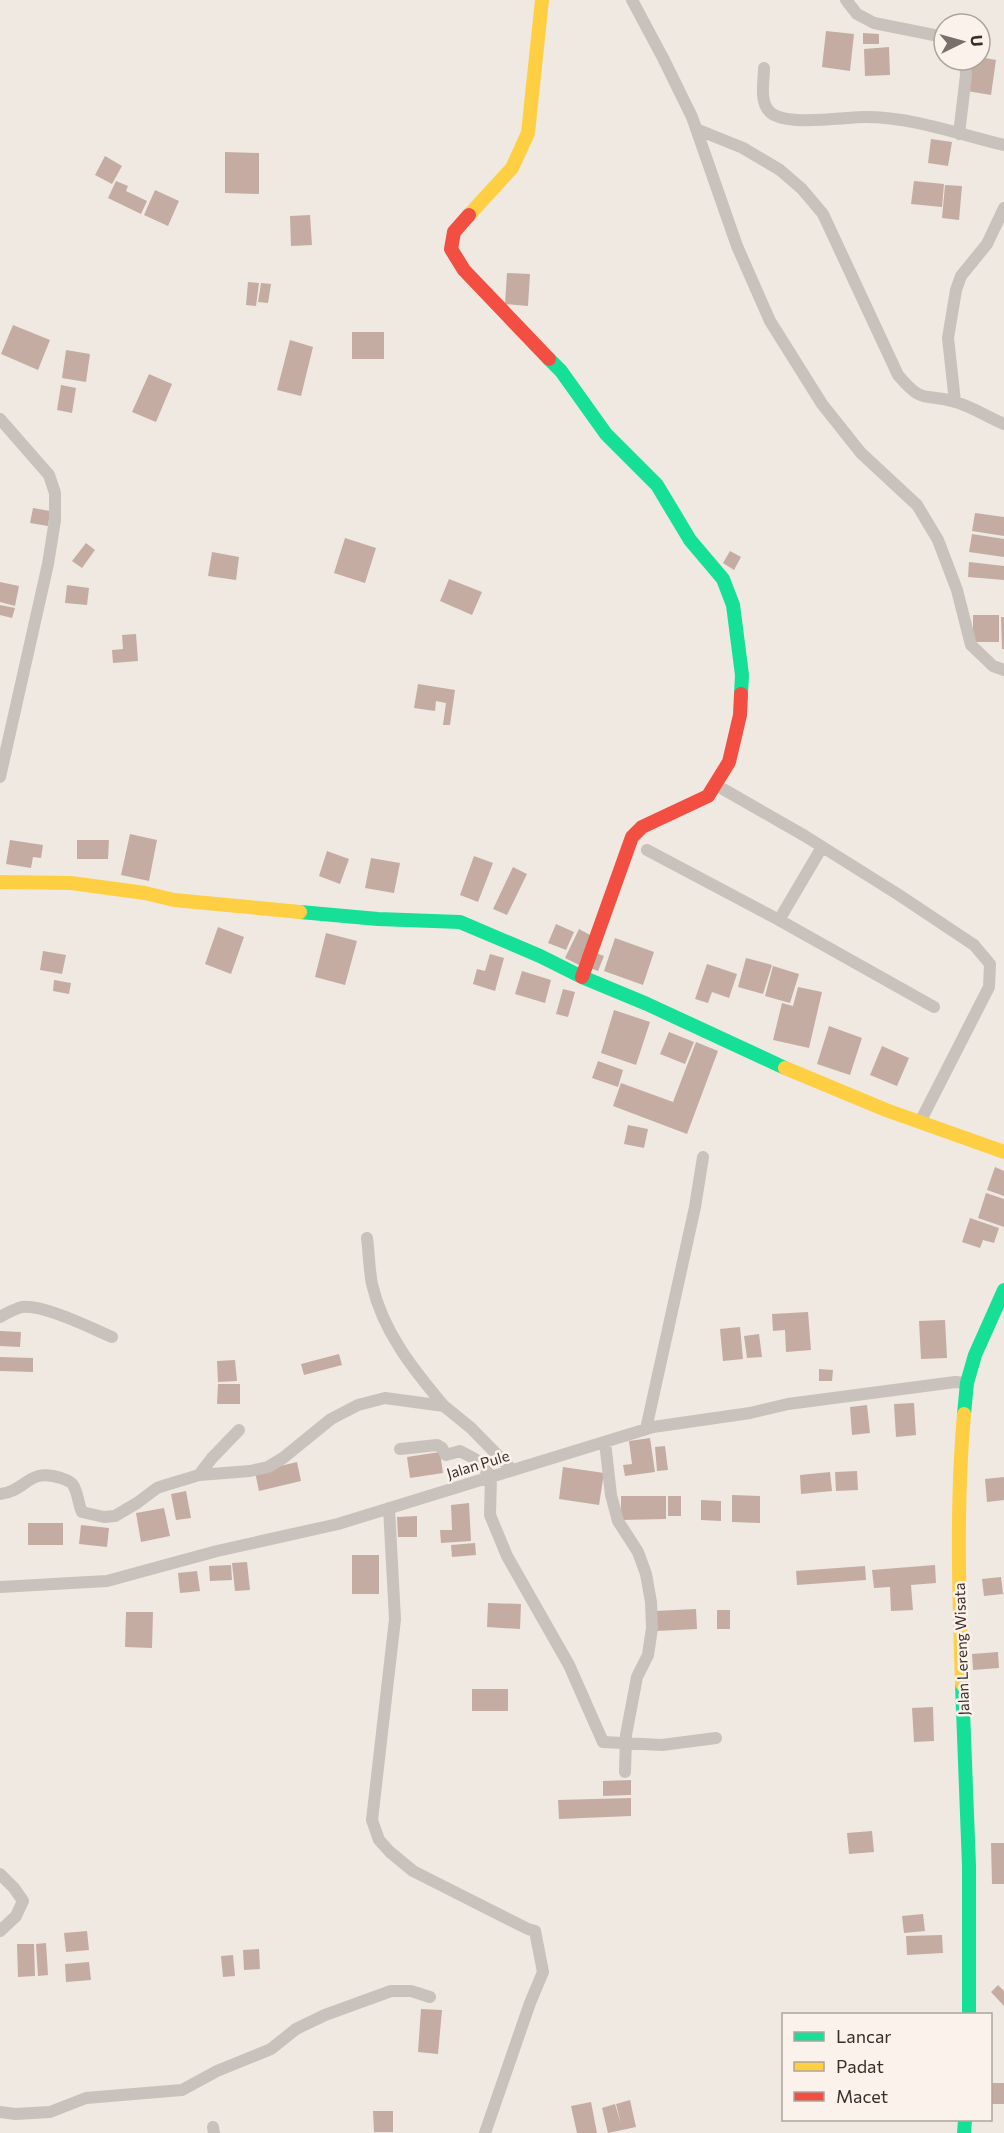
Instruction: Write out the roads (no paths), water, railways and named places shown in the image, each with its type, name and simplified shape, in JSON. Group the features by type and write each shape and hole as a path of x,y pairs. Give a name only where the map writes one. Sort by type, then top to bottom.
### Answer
{"street":[{"path":"542,0 534,98 528,133 512,168 454,232 451,249 464,270 561,371 606,434 657,485 690,540 723,579 734,604 742,675 740,715 729,762 708,796 642,827 632,837 582,976"},
{"path":"632,0 663,58 696,129 737,246 770,321 822,404 861,453 917,505 938,540 957,590 971,645 993,666 1004,669"},
{"path":"846,0 857,14 874,23 932,35"},
{"path":"764,68 764,103 770,113 781,117 795,120 866,117 900,120 932,125 1004,145"},
{"path":"959,134 966,72"},
{"path":"696,129 743,148 780,170 802,189 823,214 898,375 913,392 920,396 955,402 1004,424"},
{"path":"955,402 948,338 956,290 961,276 987,244 1004,208"},
{"path":"0,418 49,475 55,493 55,520 48,564 0,777"},
{"path":"723,789 822,847 974,945 990,964 989,987 920,1122"},
{"path":"779,920 822,847"},
{"path":"647,850 779,920 934,1007"},
{"path":"0,882 71,883 145,893 174,900 253,908 378,919 460,922 648,1004 799,1074 920,1122 1004,1152"},
{"path":"646,1429 695,1207 703,1156"},
{"path":"367,1238 372,1284 387,1328 405,1359 444,1406 471,1428 512,1470"},
{"name":"Jalan Lereng Wisata","path":"969,2013 969,1866 959,1589 962,1439 967,1383 975,1355 1004,1290"},
{"path":"0,1317 22,1307 32,1307 71,1319 112,1337"},
{"name":"Jalan Pule","path":"0,1587 107,1581 217,1551 338,1524 646,1429 857,1394 955,1382 967,1383"},
{"path":"0,1494 11,1491 32,1477 51,1475 71,1482 75,1487 82,1512 110,1517 130,1508 157,1488 199,1476 268,1467 283,1458 331,1419 358,1405 385,1398 444,1406"},
{"path":"199,1476 212,1458 239,1430"},
{"path":"605,1442 611,1495 618,1521 638,1552 646,1575 651,1602 652,1628 648,1655 637,1677 626,1743 625,1772"},
{"path":"400,1449 437,1445 446,1455 460,1451 475,1459 491,1476 490,1515 507,1556 569,1665 603,1742 662,1744 716,1738"},
{"path":"389,1508 395,1619 372,1820 379,1840 413,1871 535,1931 540,1951 543,1972 526,2013 485,2133"},
{"path":"0,1874 23,1901 16,1916 0,1930"},
{"path":"0,2112 15,2114 50,2112 86,2098 182,2090 217,2070 271,2049 296,2029 325,2015 391,1991 411,1991 430,1997"}]}
